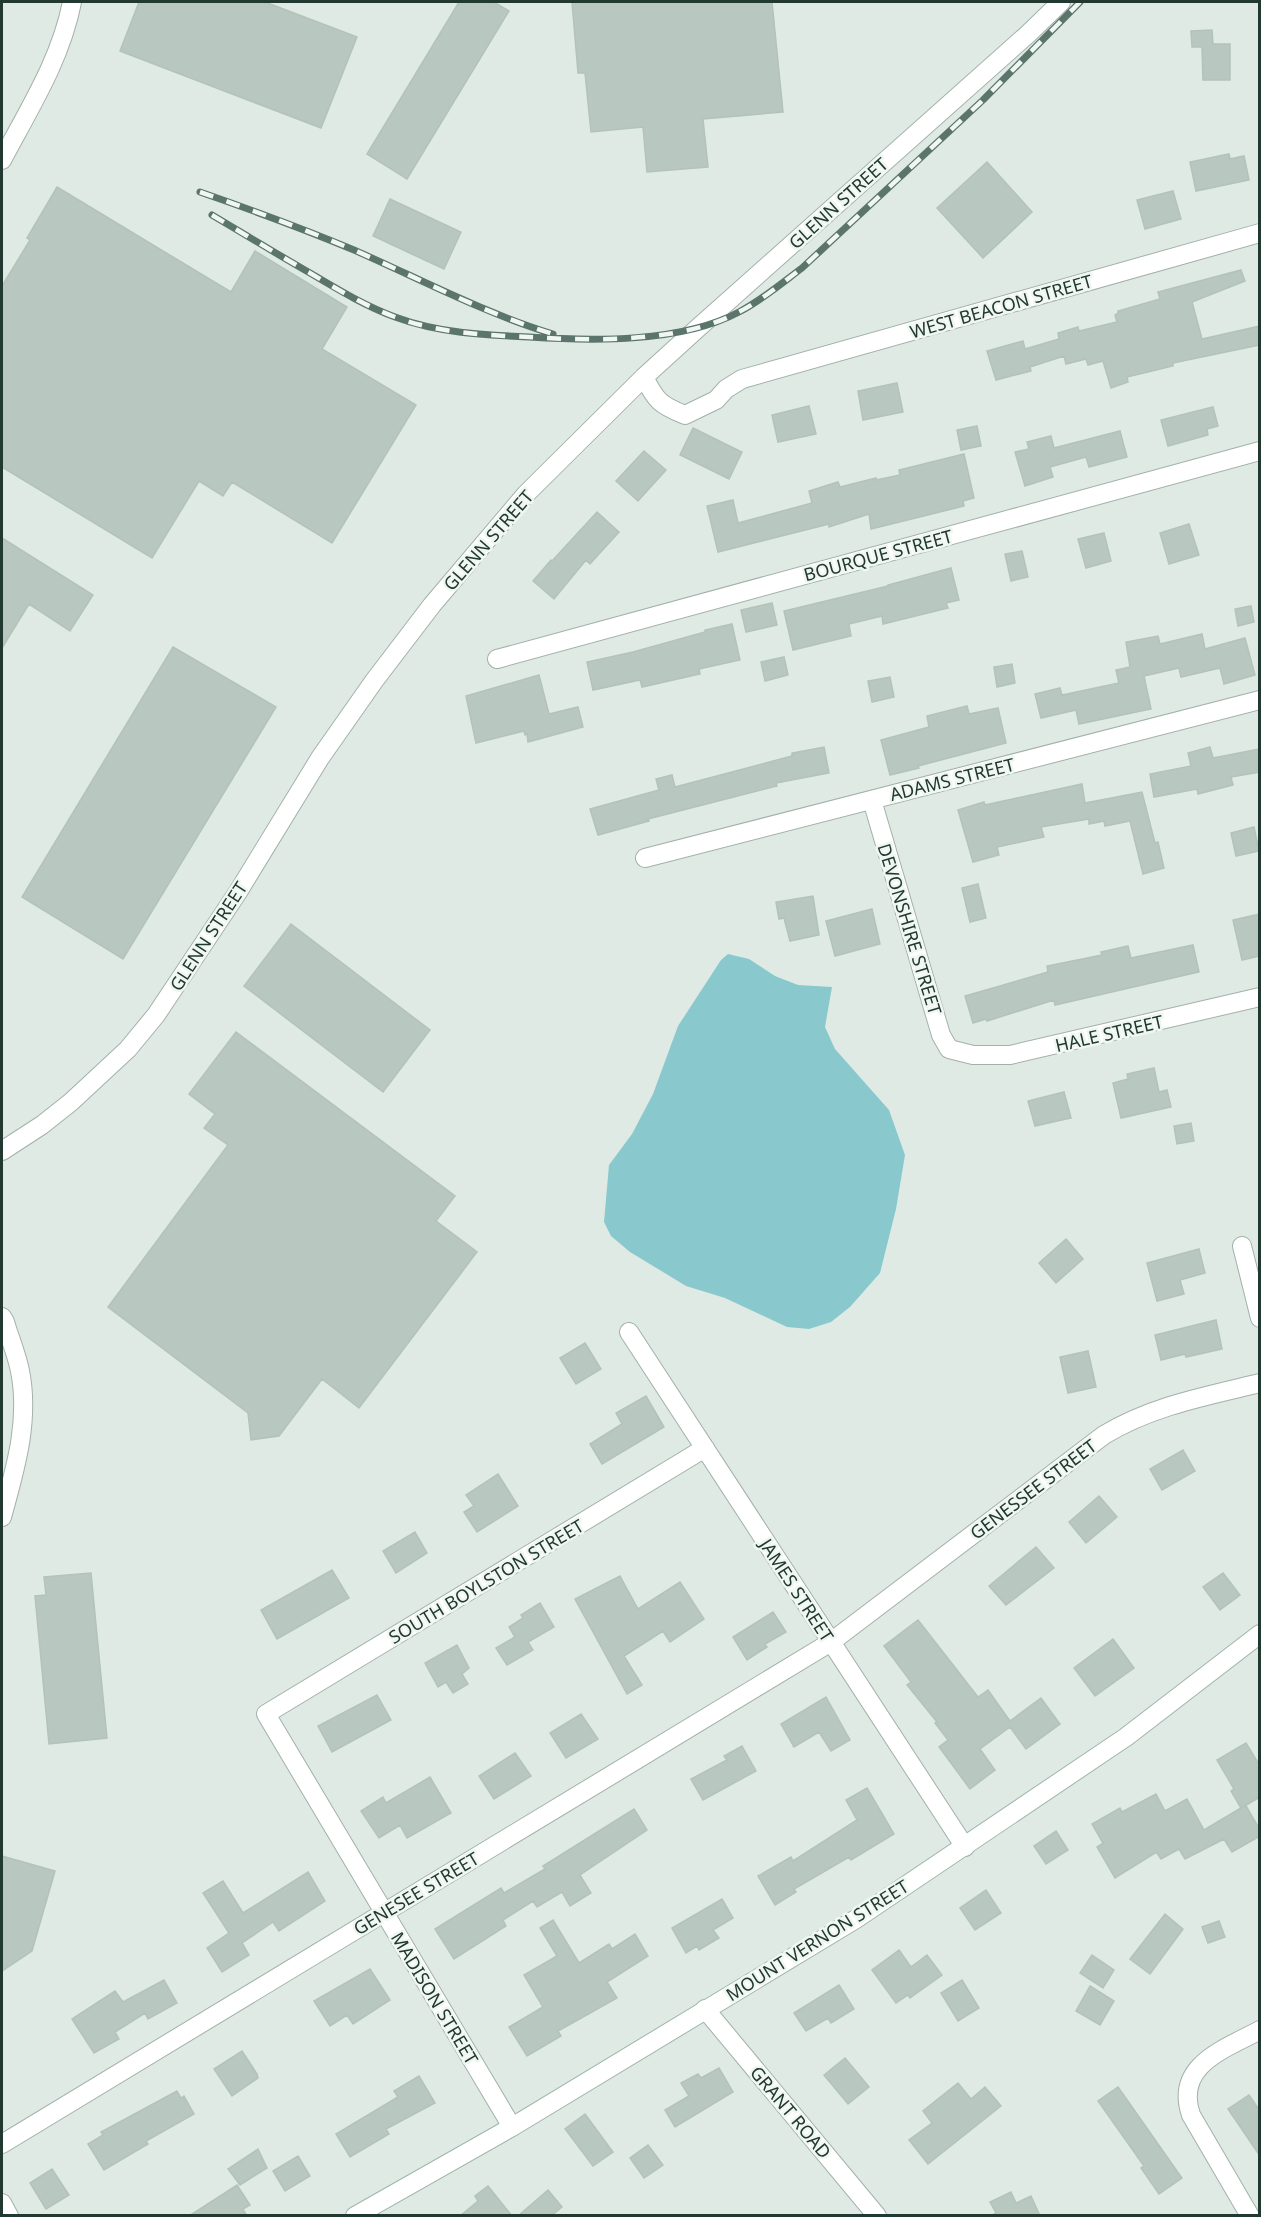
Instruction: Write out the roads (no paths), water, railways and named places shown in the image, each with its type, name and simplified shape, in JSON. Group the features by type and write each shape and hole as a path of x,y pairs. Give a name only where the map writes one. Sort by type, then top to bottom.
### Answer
{"street":[{"path":"2,160 46,79 68,21 72,2"},
{"name":"GLENN STREET","path":"2,1151 42,1125 71,1102 128,1050 156,1015 238,892 320,758 374,681 432,605 526,494 644,377 1061,2"},
{"name":"WEST BEACON STREET","path":"644,377 654,397 670,409 685,415 716,400 726,389 742,379 1260,233"},
{"name":"BOURQUE STREET","path":"497,659 1260,451"},
{"name":"ADAMS STREET","path":"645,858 1260,700"},
{"name":"DEVONSHIRE STREET","path":"872,800 941,1035 949,1049 958,1051"},
{"name":"HALE STREET","path":"958,1051 973,1055 1010,1055 1260,997"},
{"path":"1242,1245 1260,1318"},
{"path":"2,1317 20,1372 24,1417 16,1469 2,1518"},
{"name":"JAMES STREET","path":"629,1332 965,1847"},
{"name":"GENESSEE STREET","path":"831,1642 1104,1436 1125,1423 1176,1404 1260,1383"},
{"name":"SOUTH BOYLSTON STREET","path":"266,1714 705,1448"},
{"name":"MOUNT VERNON STREET","path":"355,2216 512,2127 856,1919 1135,1731 1260,1634"},
{"name":"GENESEE STREET","path":"2,2144 831,1642"},
{"name":"MADISON STREET","path":"266,1714 512,2127"},
{"name":"GRANT ROAD","path":"705,2009 877,2216"},
{"path":"1250,2216 1191,2115 1187,2099 1193,2075 1203,2062 1260,2030"},
{"path":"2,2203 9,2216"}],"water":[{"path":"728,954 749,959 775,976 798,985 832,987 825,1027 835,1049 889,1110 905,1155 896,1209 880,1273 850,1307 831,1322 809,1329 787,1327 725,1298 686,1286 630,1252 611,1236 604,1222 609,1165 632,1134 653,1094 678,1026 721,960"}],"railway":[{"path":"212,215 362,302 384,313 428,327 478,334 581,339 636,338 691,330 739,312 764,297 802,268 983,100 1080,2"},
{"path":"200,192 335,242 477,306 553,334"}]}
